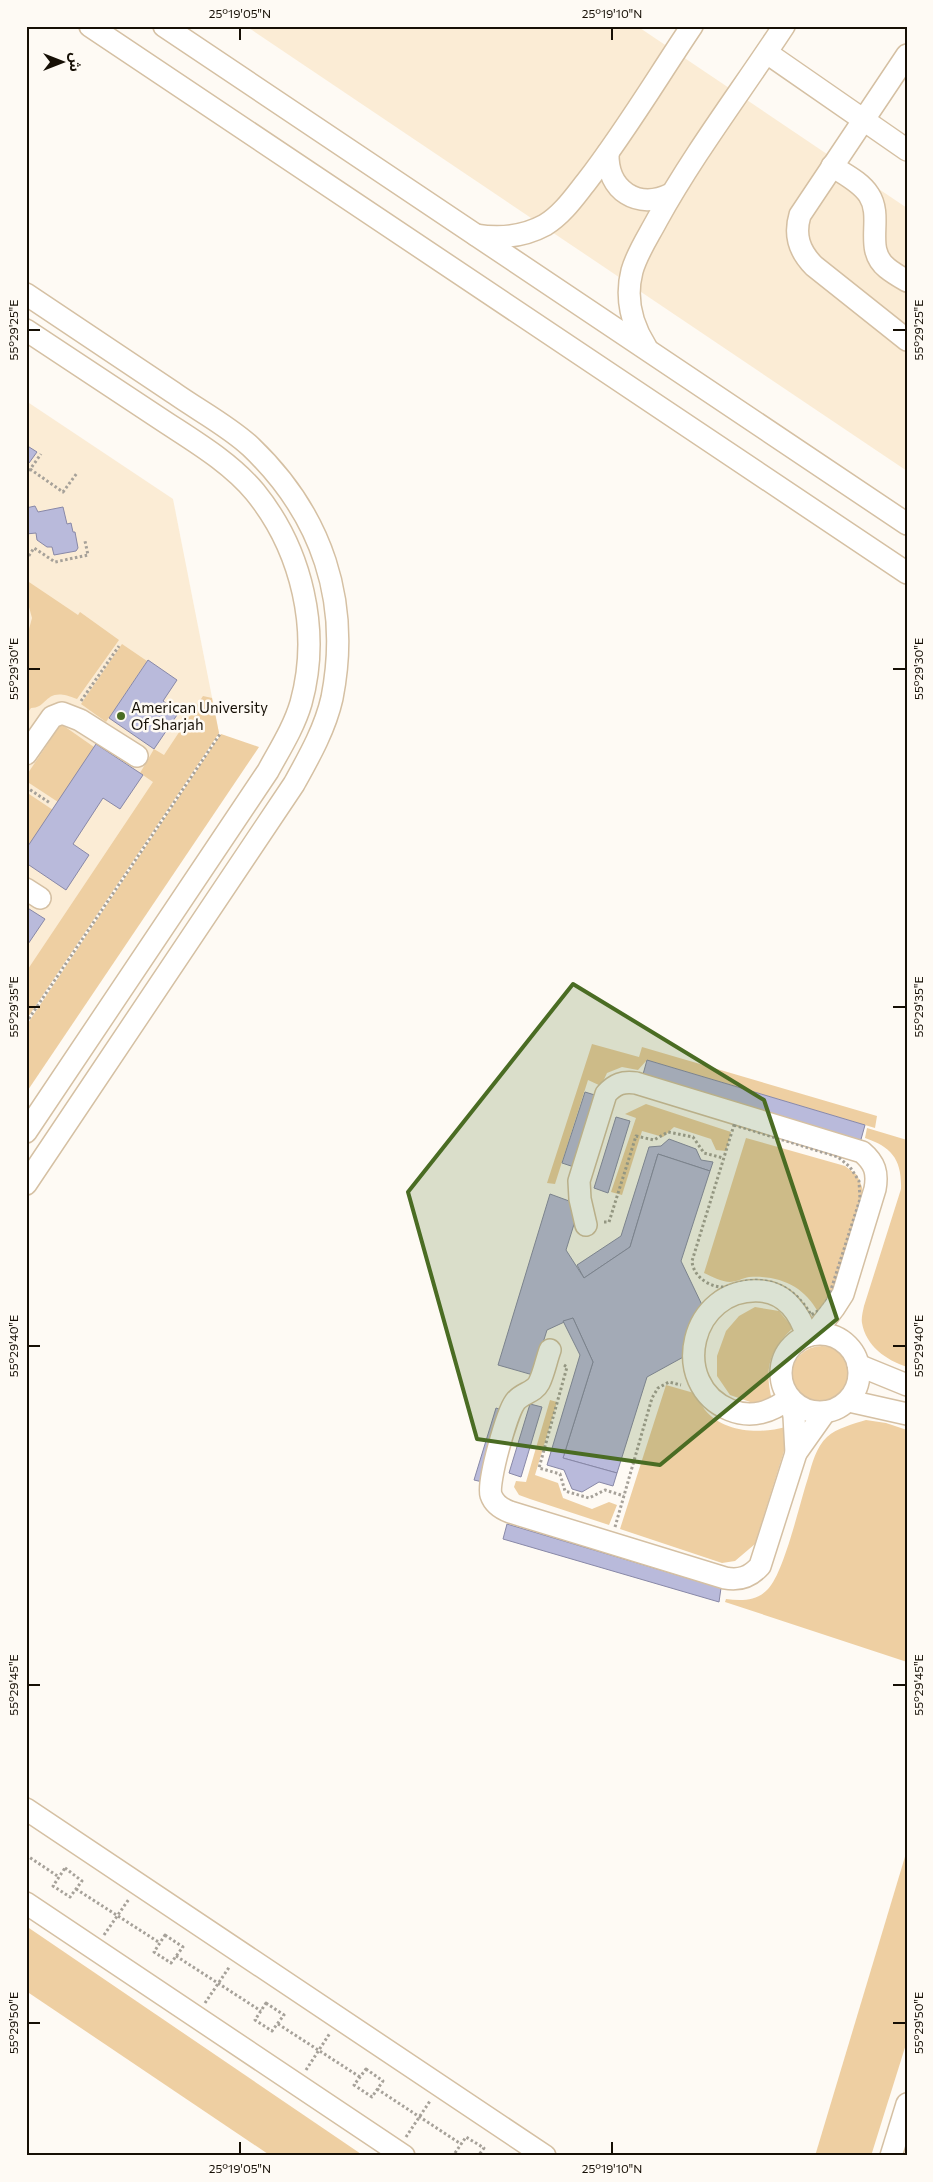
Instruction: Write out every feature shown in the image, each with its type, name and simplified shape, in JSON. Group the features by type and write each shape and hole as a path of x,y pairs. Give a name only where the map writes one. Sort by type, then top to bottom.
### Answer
{"street":[{"path":"90,26 907,574"},
{"path":"164,26 907,524"},
{"path":"474,235 493,238 512,237 530,232 547,224 562,212 608,153 692,26"},
{"path":"648,350 639,336 633,320 629,288 638,256 671,194 784,26"},
{"path":"767,52 907,150"},
{"path":"907,55 800,215 797,234 802,252 814,266 907,340"},
{"path":"608,153 611,174 622,191 636,198 652,200 671,194"},
{"path":"832,166 863,187 868,193 876,215 874,240 876,253 887,268 907,280"},
{"path":"26,294 250,446 282,479 308,518 326,561 336,606 338,653 332,699 316,743 294,784 26,1184"},
{"path":"26,330 227,465 254,492 276,522 293,556 304,592 309,629 308,666 301,703 287,738 268,771 26,1132"},
{"path":"26,754 52,717 62,713 71,716 137,756"},
{"path":"586,1225 580,1199 579,1181 604,1101 612,1087 627,1082 636,1083 862,1152 876,1168 877,1179 876,1189 843,1294 843,1311 848,1346 858,1365 856,1386 849,1401 825,1412 810,1411 799,1406 790,1398"},
{"path":"790,1398 775,1409 757,1414 738,1413 721,1406 707,1394 698,1378 694,1344 698,1328 718,1301 734,1294 750,1291 766,1292 781,1298 793,1308 810,1335"},
{"path":"796,1453 795,1425 790,1398 782,1379 783,1363 790,1349 810,1335 843,1294"},
{"path":"810,1335 831,1336 848,1346"},
{"path":"550,1350 538,1385 533,1390 520,1396 512,1406 490,1478 491,1496 496,1504 502,1509 725,1578 744,1578 760,1566 796,1453 825,1412"},
{"path":"858,1365 882,1376 907,1384"},
{"path":"849,1401 907,1414"},
{"path":"26,1809 545,2156"},
{"path":"26,1903 400,2153"},
{"path":"891,2156 907,2104"}],"path":[{"path":"26,475 41,454"},
{"path":"30,469 64,492 77,473"},
{"path":"26,560 34,548 55,562 88,555 85,541"},
{"path":"71,716 119,646"},
{"path":"26,1023 220,734"},
{"path":"26,787 50,803"},
{"path":"734,1125 838,1158 850,1167 858,1181 860,1199 832,1289 823,1308 810,1315 805,1304 791,1290 771,1282 747,1280 721,1287 699,1278 692,1269 692,1261 723,1158 734,1125"},
{"path":"586,1225 609,1222 636,1136 654,1140 668,1132 693,1137 704,1153 723,1158"},
{"path":"550,1350 567,1367 539,1468 560,1474 565,1491 589,1498 604,1490 624,1496"},
{"path":"614,1530 655,1393 658,1388 670,1382 686,1386"},
{"path":"26,1855 59,1876"},
{"path":"65,1868 82,1881 70,1897 53,1886 59,1876 65,1868"},
{"path":"94,1949 139,1884"},
{"path":"76,1889 160,1943"},
{"path":"165,1935 183,1947 171,1963 154,1952 160,1943 165,1935"},
{"path":"196,2017 240,1951"},
{"path":"176,1956 261,2011"},
{"path":"266,2003 284,2015 272,2031 255,2020 261,2011 266,2003"},
{"path":"297,2084 340,2018"},
{"path":"278,2024 360,2077"},
{"path":"366,2069 383,2081 372,2097 354,2086 360,2077 366,2069"},
{"path":"400,2153 419,2117 441,2086"},
{"path":"377,2089 461,2144"},
{"path":"459,2156 455,2153 466,2137 484,2148 478,2156"}],"highlighted area":[{"path":"573,984 764,1100 837,1319 660,1465 477,1439 408,1192"}],"shaded area":[{"path":"246,26 637,26 907,208 907,471"},
{"name":"American University Of Sharjah","path":"26,401 173,499 219,733 26,1020"},
{"path":"26,580 78,615 80,612 119,640 77,699 58,694 48,698 41,705 31,708 26,715 26,640 32,618 26,596"},
{"path":"122,644 147,661 106,722 81,704"},
{"path":"203,696 212,698 219,733 26,1020 26,972 153,782 140,773 154,749 164,755"},
{"path":"61,724 94,747 58,802 26,781 26,776"},
{"path":"221,734 259,747 26,1093 26,1026"},
{"path":"26,792 53,810 26,849"},
{"path":"592,1044 639,1057 642,1047 877,1116 875,1128 647,1060 638,1070 622,1067 607,1073 601,1086 588,1080 555,1184 547,1183"},
{"path":"646,1104 731,1132 726,1151 716,1150 711,1139 674,1127 663,1137 642,1131 622,1195 611,1192 636,1118 625,1114"},
{"path":"867,1128 907,1140 907,1367 878,1351 868,1339 862,1323 864,1306 901,1189 900,1170 894,1156 889,1150 865,1138"},
{"path":"746,1138 845,1166 857,1175 862,1187 862,1205 833,1295 818,1312 806,1295 790,1284 780,1280 749,1277 727,1282 704,1273"},
{"path":"755,1307 779,1311 793,1328 778,1344 771,1361 769,1379 772,1400 753,1403 730,1395 717,1376 717,1356 726,1331 739,1316"},
{"path":"822,1346 839,1351 844,1355 848,1360 853,1377 848,1394 844,1399 839,1403 822,1408 805,1403 800,1399 796,1394 791,1377 796,1360 800,1355 805,1351"},
{"path":"666,1385 694,1393 705,1410 713,1418 732,1427 743,1430 765,1431 786,1427 785,1448 755,1544 735,1561 722,1563 620,1529"},
{"path":"550,1400 557,1402 535,1475 558,1483 563,1498 592,1509 609,1502 617,1505 609,1525 519,1495 514,1487 516,1481 526,1482"},
{"path":"866,1420 886,1423 907,1430 907,1662 725,1602 726,1599 743,1600 754,1598 768,1589 774,1581 786,1553 817,1451 823,1441 835,1431"},
{"path":"907,1850 907,2041 871,2156 815,2156"},
{"path":"26,1926 364,2156 271,2156 26,1991"}],"building":[{"path":"26,445 37,452 29,463 26,461"},
{"path":"35,506 38,512 63,507 67,524 71,523 73,532 75,532 78,548 76,551 54,555 52,547 47,547 37,540 36,533 26,534 26,508"},
{"path":"148,660 177,680 163,701 179,712 154,749 109,718"},
{"path":"96,744 143,775 120,809 103,798 73,844 89,855 66,890 26,863 26,849"},
{"path":"26,907 45,919 26,947"},
{"path":"647,1060 865,1125 860,1143 642,1078"},
{"path":"585,1092 598,1096 574,1167 562,1163"},
{"path":"616,1117 630,1121 608,1193 594,1188"},
{"path":"669,1139 696,1149 701,1160 713,1162 710,1171 658,1154 630,1247 584,1278 577,1265 621,1236 649,1147 661,1146"},
{"path":"658,1154 710,1171 681,1261 703,1307 687,1355 647,1377 617,1473 563,1458 593,1362 573,1318 547,1330 533,1375 498,1365 550,1194 580,1205 566,1250 584,1278 630,1247"},
{"path":"573,1318 593,1362 563,1458 617,1473 613,1486 599,1482 582,1492 572,1489 564,1470 547,1465 580,1355 563,1321"},
{"path":"530,1404 542,1407 521,1477 509,1473"},
{"path":"496,1408 508,1412 487,1483 474,1480"},
{"path":"507,1524 721,1588 719,1602 503,1539"}],"place":[{"name":"American University Of Sharjah","path":"121,716"}]}
